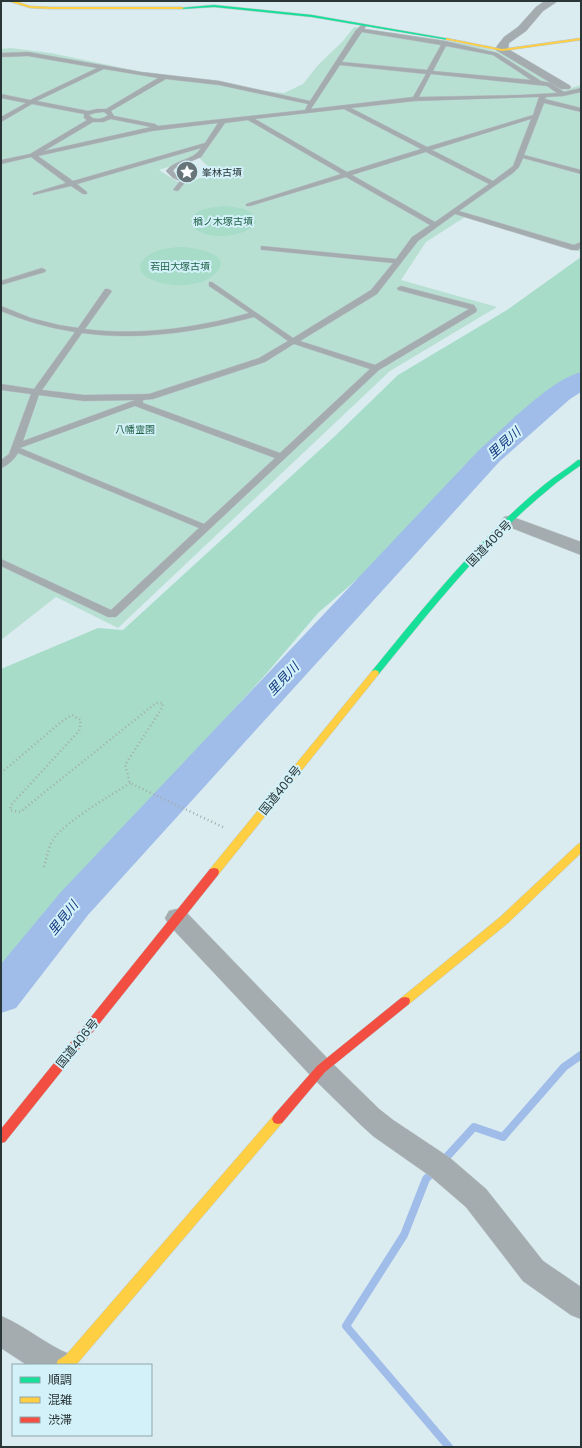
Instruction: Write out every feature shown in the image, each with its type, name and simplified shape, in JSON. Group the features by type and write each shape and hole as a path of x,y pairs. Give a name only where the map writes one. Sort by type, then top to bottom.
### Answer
{"main road":[{"path":"10,1 30,7 51,8 169,9 214,6 312,16 361,28 463,42 502,50 581,39"},
{"name":"国道406号","path":"1,1138 242,836 395,649 471,561 510,521 546,487 581,462"},
{"path":"64,1364 71,1360 320,1069 504,920 581,847"}],"street":[{"path":"553,1 536,11 525,27 505,42 502,50 561,90 581,83"},
{"path":"510,521 581,549"},
{"path":"177,918 320,1069 383,1128 440,1167 476,1198 533,1271 581,1305"},
{"path":"1,1331 53,1364"}],"lane":[{"path":"305,112 361,28 445,43 495,54 539,83"},
{"path":"415,99 445,43"},
{"path":"1,54 28,54 164,77 219,83 311,103"},
{"path":"337,63 549,84 561,90"},
{"path":"1,120 31,102 104,66"},
{"path":"106,111 164,77"},
{"path":"15,447 150,398 262,360 374,292 415,239 516,167 542,98 561,90 581,90"},
{"path":"1,96 88,113 96,110 106,111 112,114 110,117"},
{"path":"1,162 135,132 415,99 542,98 581,110"},
{"path":"346,108 493,184"},
{"path":"88,113 86,117 92,120 101,120 110,117 164,128"},
{"path":"248,205 535,116"},
{"path":"250,119 435,225"},
{"path":"32,155 92,120"},
{"path":"176,190 184,180 175,178 169,171 173,167 199,156 222,122"},
{"path":"35,194 208,144"},
{"path":"32,155 85,193"},
{"path":"521,156 581,172"},
{"path":"454,212 576,248 581,244"},
{"path":"264,248 397,261"},
{"path":"1,283 42,270"},
{"path":"212,284 293,341 376,368"},
{"path":"1,562 112,614 376,368 473,310 471,307 401,288"},
{"path":"1,465 12,455 36,392 108,291"},
{"path":"1,308 41,323 80,331 131,332 178,330 226,322 255,314"},
{"path":"1,387 84,398 150,398"},
{"path":"136,403 281,457"},
{"path":"15,447 206,528"}],"path":[{"path":"1,773 61,722 72,715 81,720 79,731 11,805 10,810 20,812 156,703 161,702 163,703 162,708 125,765 130,783 242,836"},
{"path":"44,867 49,847 55,837 69,824 130,783"}],"green space":[{"name":"八幡霊園","path":"354,27 468,44 500,52 564,90 581,85 581,252 465,217 426,242 401,280 497,307 390,371 118,628 56,597 1,640 1,49 11,48 51,53 147,73 220,82 248,89 284,93 303,84 318,65 343,41","holes":["199,157 210,168 204,177 181,184 159,170"]},
{"name":"楢ノ木塚古墳","path":"225,206 240,208 250,212 254,215 255,225 241,233 212,236 196,230 191,224 194,215 198,212 204,209"},
{"name":"若田大塚古墳","path":"181,247 209,252 220,260 221,265 217,272 210,278 201,282 179,285 157,282 148,278 141,272 140,264 148,256 164,249"},
{"path":"581,257 581,374 560,388 522,425 475,464 442,506 318,613 218,727 156,802 19,980 1,998 1,669 98,628 123,630 335,436 398,375 507,310"}],"waterway":[{"name":"里見川","path":"1,995 74,904 490,455 560,393 581,380"},
{"path":"443,1161 474,1127 503,1137 564,1067 581,1055"},
{"path":"434,1171 426,1179 404,1235 346,1326 449,1447"}],"traffic: fast":[{"path":"182,8 214,6 312,16 448,39"},
{"path":"375,673 435,600 500,529 546,487 581,462"}],"traffic: slow":[{"path":"10,1 30,7 51,8 182,8"},
{"path":"448,39 502,50 581,39"},
{"path":"214,872 375,673"},
{"path":"405,1001 504,920 581,847"},
{"path":"65,1364 71,1360 278,1119"}],"traffic: jam":[{"path":"1,1138 214,872"},
{"path":"278,1119 321,1069 405,1001"}],"place":[{"name":"峯林古墳","path":"187,172"}]}
